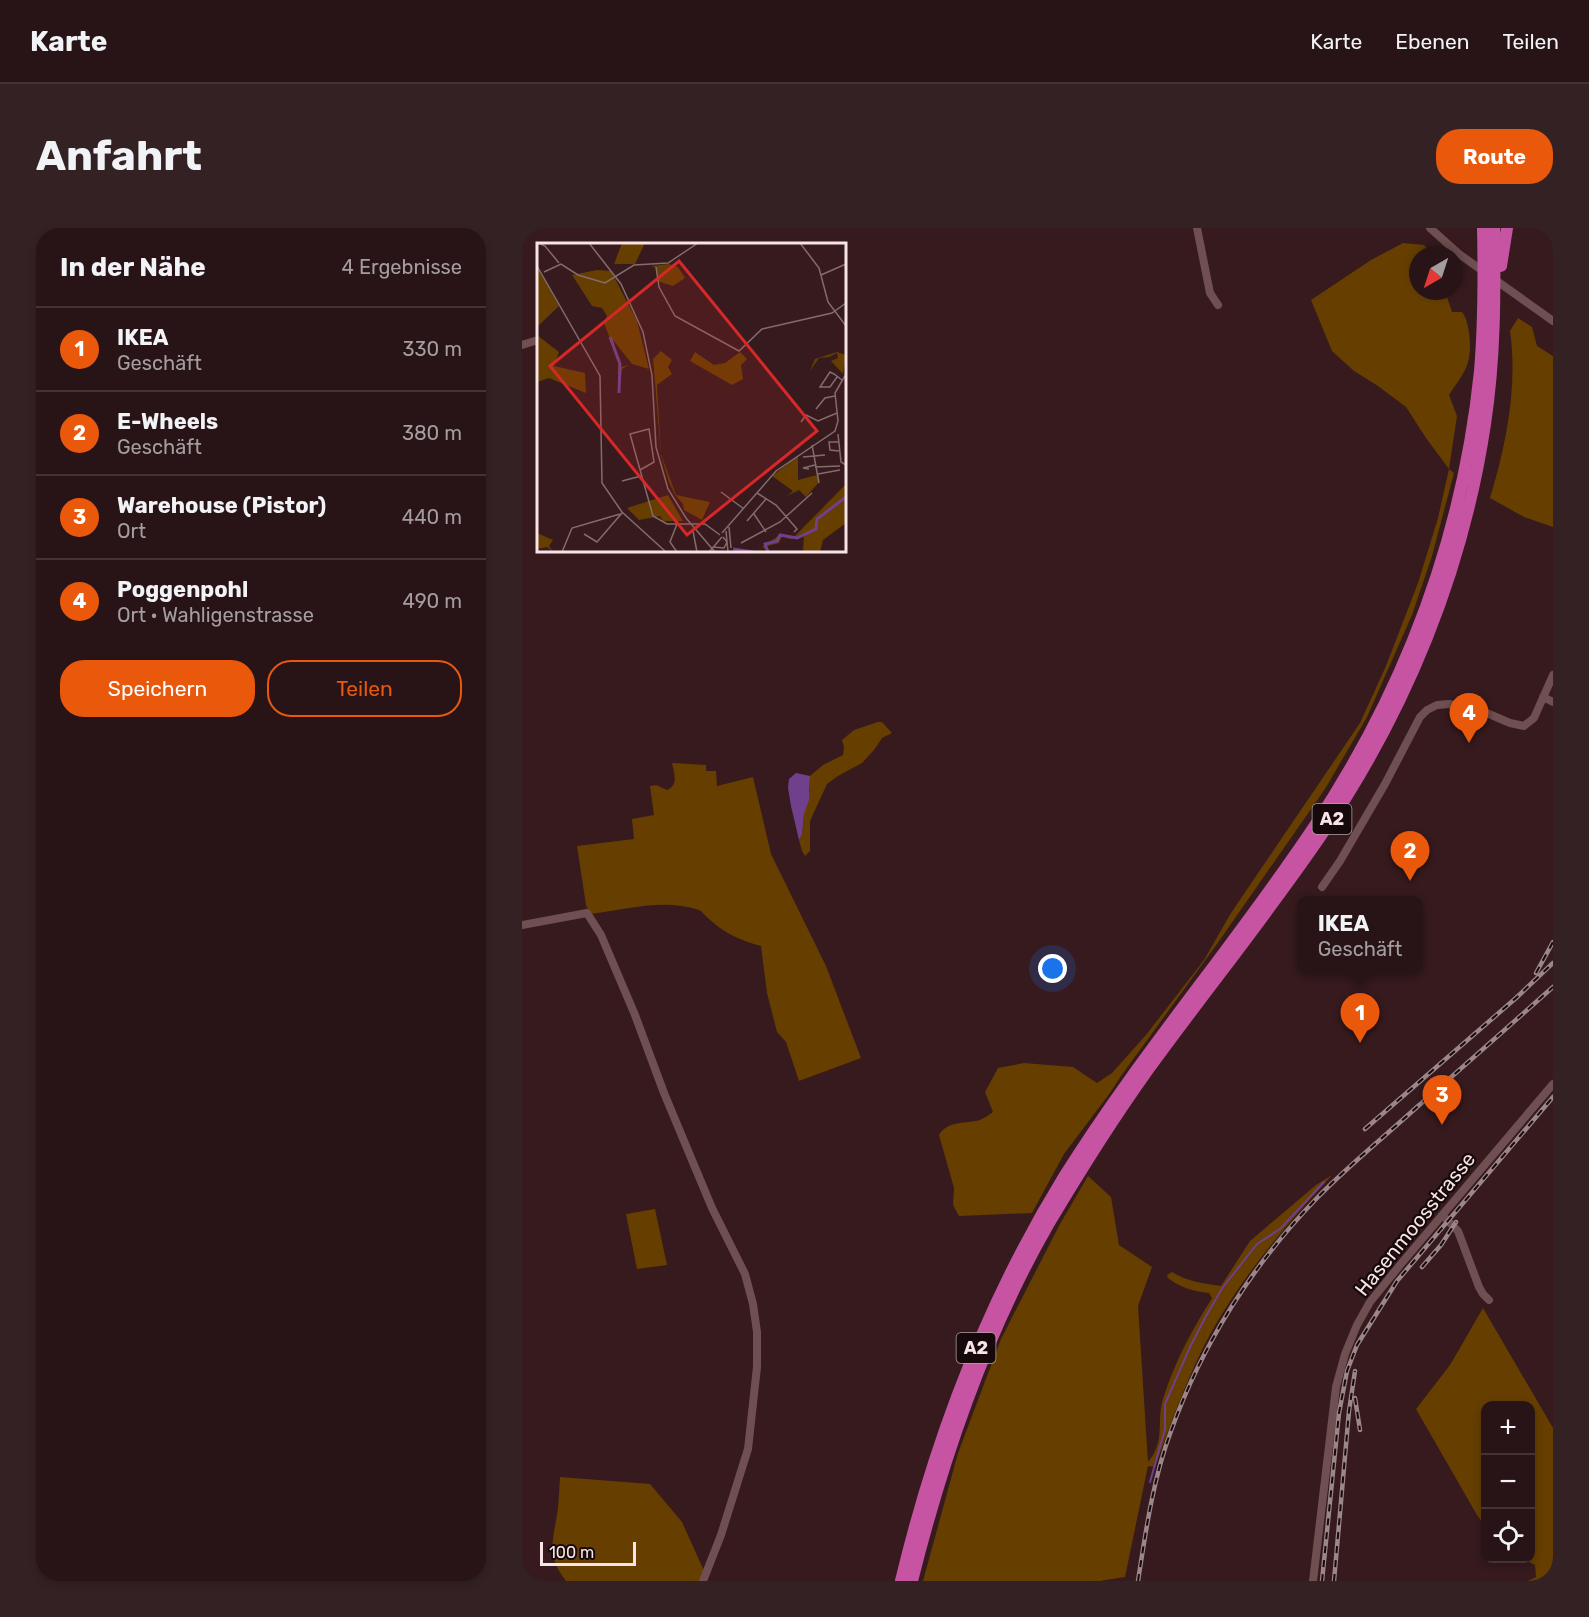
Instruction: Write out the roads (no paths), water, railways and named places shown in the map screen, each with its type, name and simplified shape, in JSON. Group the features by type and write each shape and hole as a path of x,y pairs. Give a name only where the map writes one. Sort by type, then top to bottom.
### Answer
{"highway":[{"name":"A2","path":"901,1581 925,1487 954,1402 984,1329 1037,1224 1110,1106 1314,828 1359,755 1397,680 1418,632 1448,543 1463,483 1480,368 1483,228"},
{"name":"A2","path":"912,1581 938,1485 973,1383 994,1332 1047,1227 1121,1109 1324,831 1364,768 1409,680 1432,624 1464,526 1485,421 1498,267 1494,228"},
{"path":"1498,267 1507,228"}],"street":[{"path":"1197,228 1210,292 1218,305"},
{"path":"1430,228 1459,254 1553,321"},
{"path":"522,345 537,340"},
{"path":"1322,887 1385,784 1420,717 1427,710 1437,705 1449,704 1482,711 1522,726 1532,720 1553,675"},
{"path":"1543,697 1553,702"},
{"path":"522,925 587,914 601,935 712,1208 750,1287 758,1347 752,1426 741,1473 715,1553 703,1581"},
{"name":"Hasenmoosstrasse","path":"1314,1581 1334,1399 1339,1371 1357,1325 1370,1302 1553,1084"},
{"path":"1442,1215 1455,1227 1479,1287 1489,1300"}],"waterway":[{"path":"1150,1482 1165,1429 1165,1404 1206,1316 1223,1287 1257,1244 1280,1229 1324,1182"}],"railway":[{"path":"1536,973 1553,942"},
{"path":"1365,1129 1553,963"},
{"path":"1138,1581 1155,1486 1171,1431 1214,1336 1251,1278 1294,1223 1329,1186 1553,987"},
{"path":"1322,1581 1339,1413 1347,1371 1357,1345 1397,1281 1553,1097"},
{"path":"1422,1267 1441,1245 1456,1222"},
{"path":"1334,1581 1349,1411 1355,1371"},
{"path":"1355,1398 1360,1430"}],"place":[{"name":"Poggenpohl","path":"1469,743"},
{"name":"E-Wheels","path":"1410,881"},
{"name":"IKEA","path":"1360,1043"},
{"name":"Warehouse (Pistor)","path":"1442,1125"}]}
